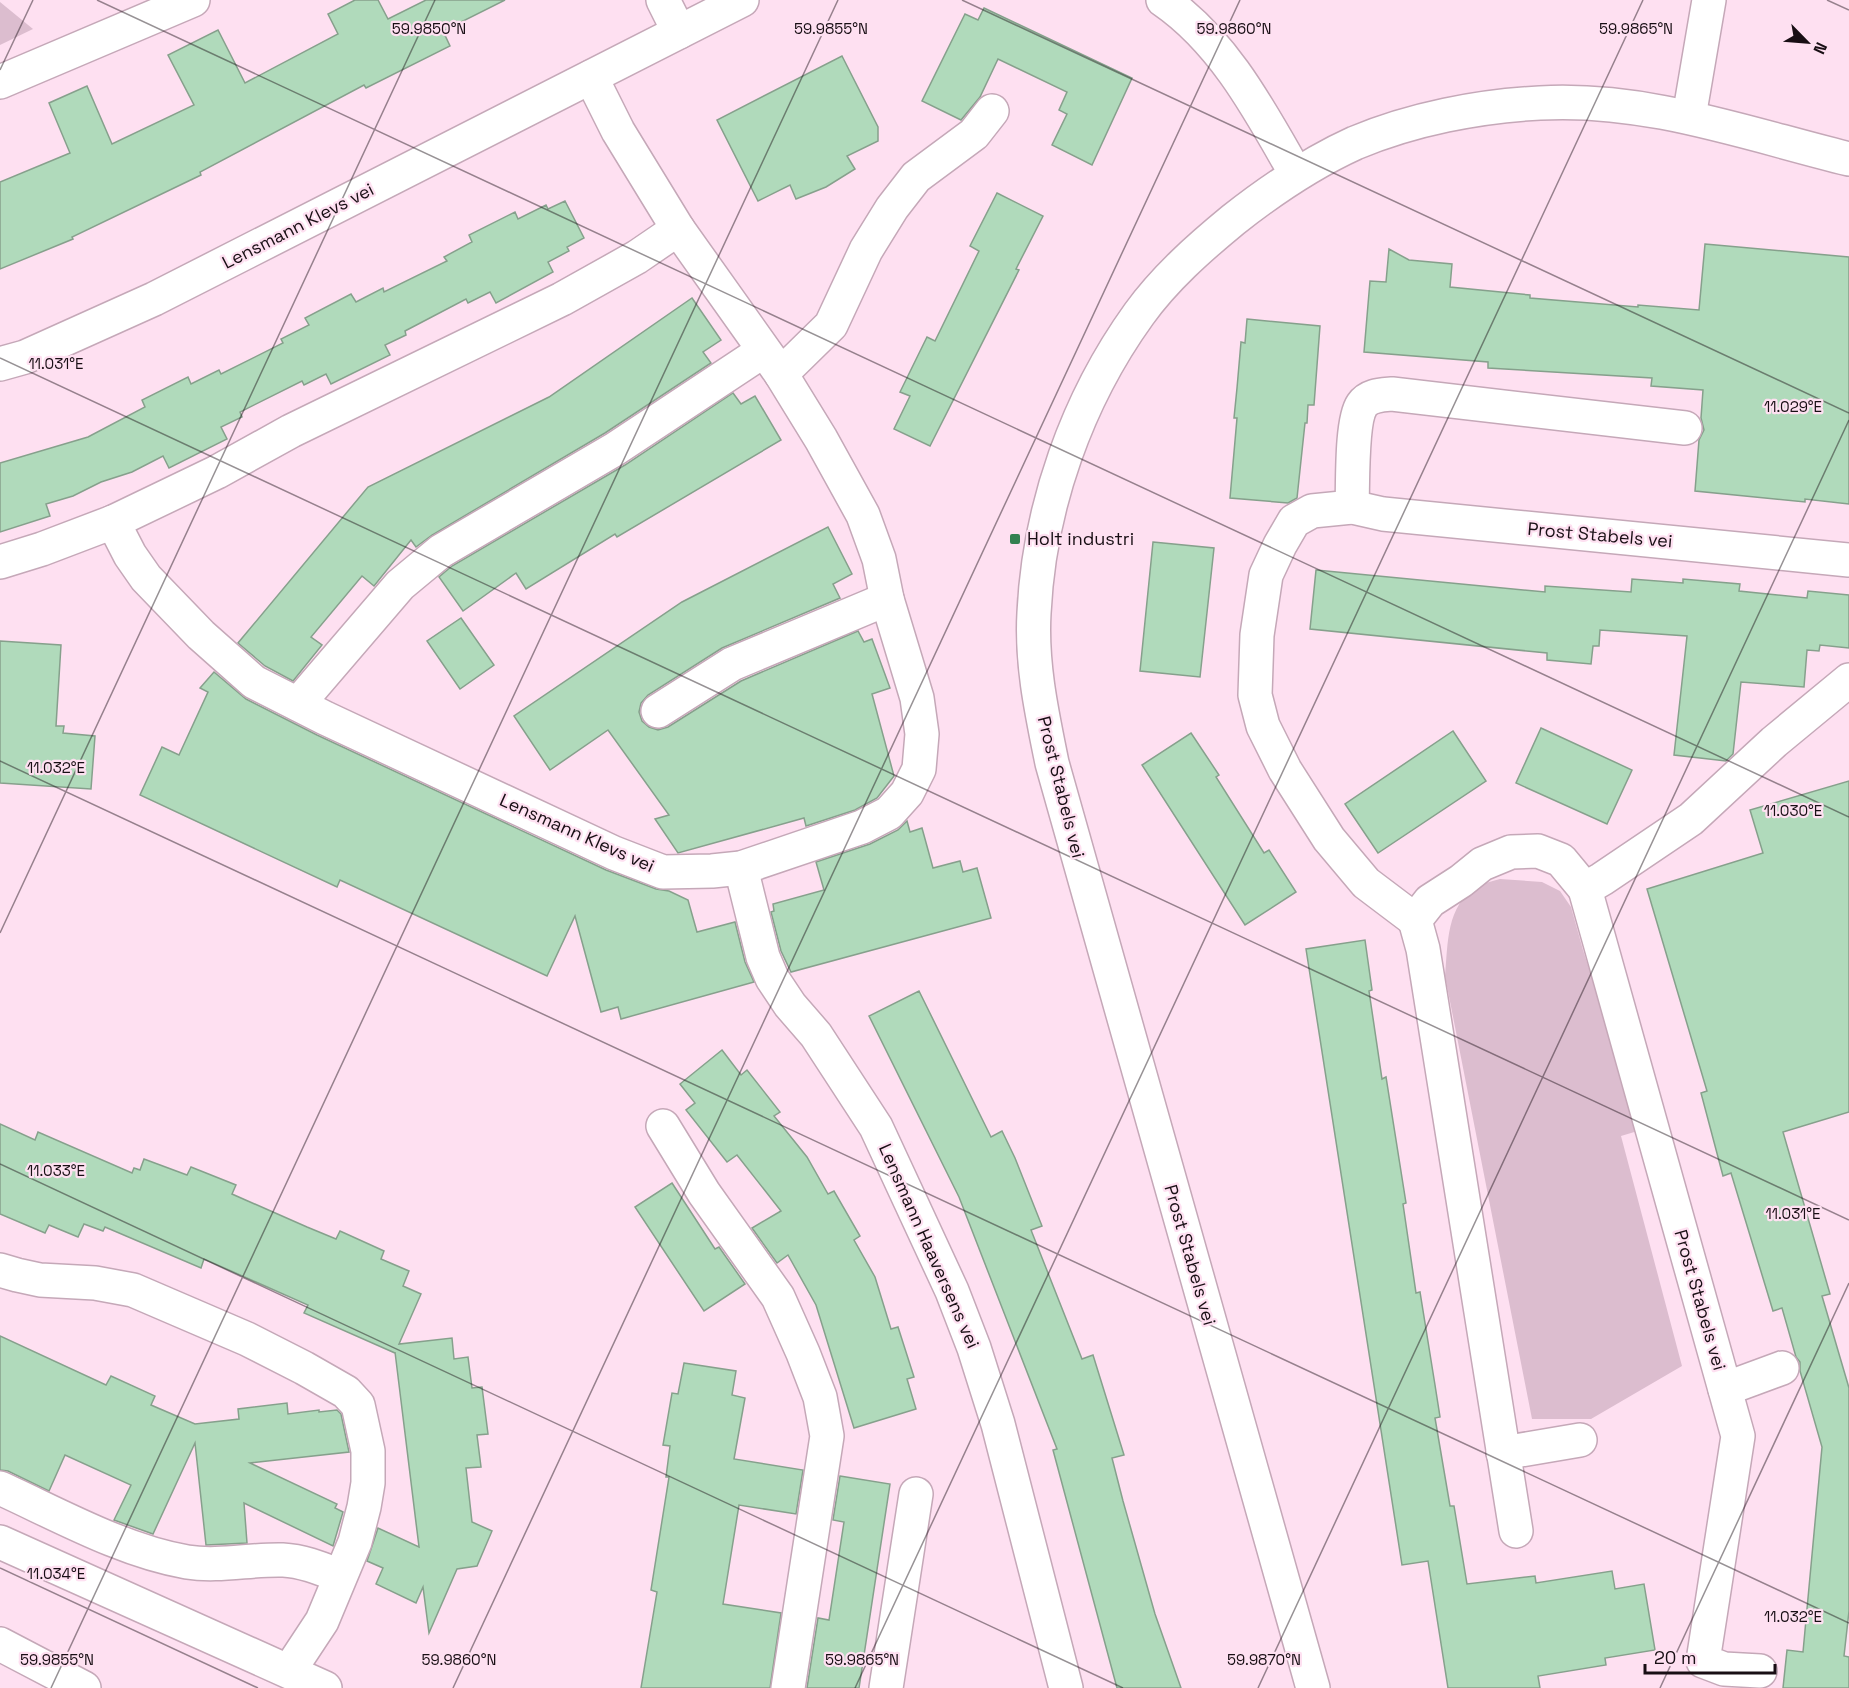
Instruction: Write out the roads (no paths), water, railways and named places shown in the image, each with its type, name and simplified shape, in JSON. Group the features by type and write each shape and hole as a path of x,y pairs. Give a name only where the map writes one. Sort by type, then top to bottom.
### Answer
{"street":[{"path":"0,82 193,0"},
{"path":"663,0 679,32"},
{"name":"Lensmann Klevs vei","path":"0,364 25,357 154,299 742,0"},
{"path":"1163,0 1193,25 1217,50 1264,119 1296,174"},
{"path":"1689,117 1708,0"},
{"name":"Lensmann Klevs vei","path":"113,522 130,555 147,578 201,635 254,682 614,853 663,872 741,868 862,827 889,813 907,793 919,769 922,734 917,698 887,599 879,560 863,515 821,439 772,362 678,229 618,131 591,77"},
{"name":"Prost Stabels vei","path":"1313,1688 1052,764 1034,660 1034,616 1041,544 1062,464 1091,394 1116,348 1141,312 1174,274 1255,202 1296,174 1359,142 1419,122 1465,112 1540,103 1612,104 1689,117 1849,159"},
{"path":"298,704 400,585 441,550 615,449 772,362 831,325 866,250 892,208 916,177 974,134 992,111"},
{"path":"0,562 113,522 217,472 291,431 562,299 637,257 678,229"},
{"path":"1352,507 1354,436 1362,406 1372,396 1392,394 1685,428"},
{"name":"Prost Stabels vei","path":"1760,1671 1724,1669 1703,1661 1738,1436 1585,889 1561,860 1538,851 1511,852 1482,864 1430,901 1415,920 1366,883 1329,839 1285,770 1263,726 1255,695 1257,635 1266,575 1294,521 1312,511 1352,507 1383,514 1849,560"},
{"path":"658,711 732,664 887,599"},
{"path":"1585,889 1691,819 1774,742 1849,680"},
{"name":"Lensmann Haaversens vei","path":"741,868 763,957 772,978 790,1005 816,1035 876,1127 956,1300 999,1424 1066,1688"},
{"path":"1415,920 1425,961 1516,1531"},
{"path":"663,1126 704,1193 778,1297 820,1397 827,1436 788,1688"},
{"path":"0,1270 40,1280 95,1283 133,1290 247,1339 346,1392 358,1405 368,1451 368,1483 355,1542 322,1621 273,1674"},
{"path":"1725,1389 1782,1368"},
{"path":"1503,1453 1580,1440"},
{"path":"0,1488 136,1549 168,1558 191,1563 303,1562 340,1576"},
{"path":"886,1688 916,1494"},
{"path":"0,1542 273,1674 325,1688"},
{"path":"0,1644 84,1688"}],"place":[{"name":"Holt industri","path":"1015,539"}]}
